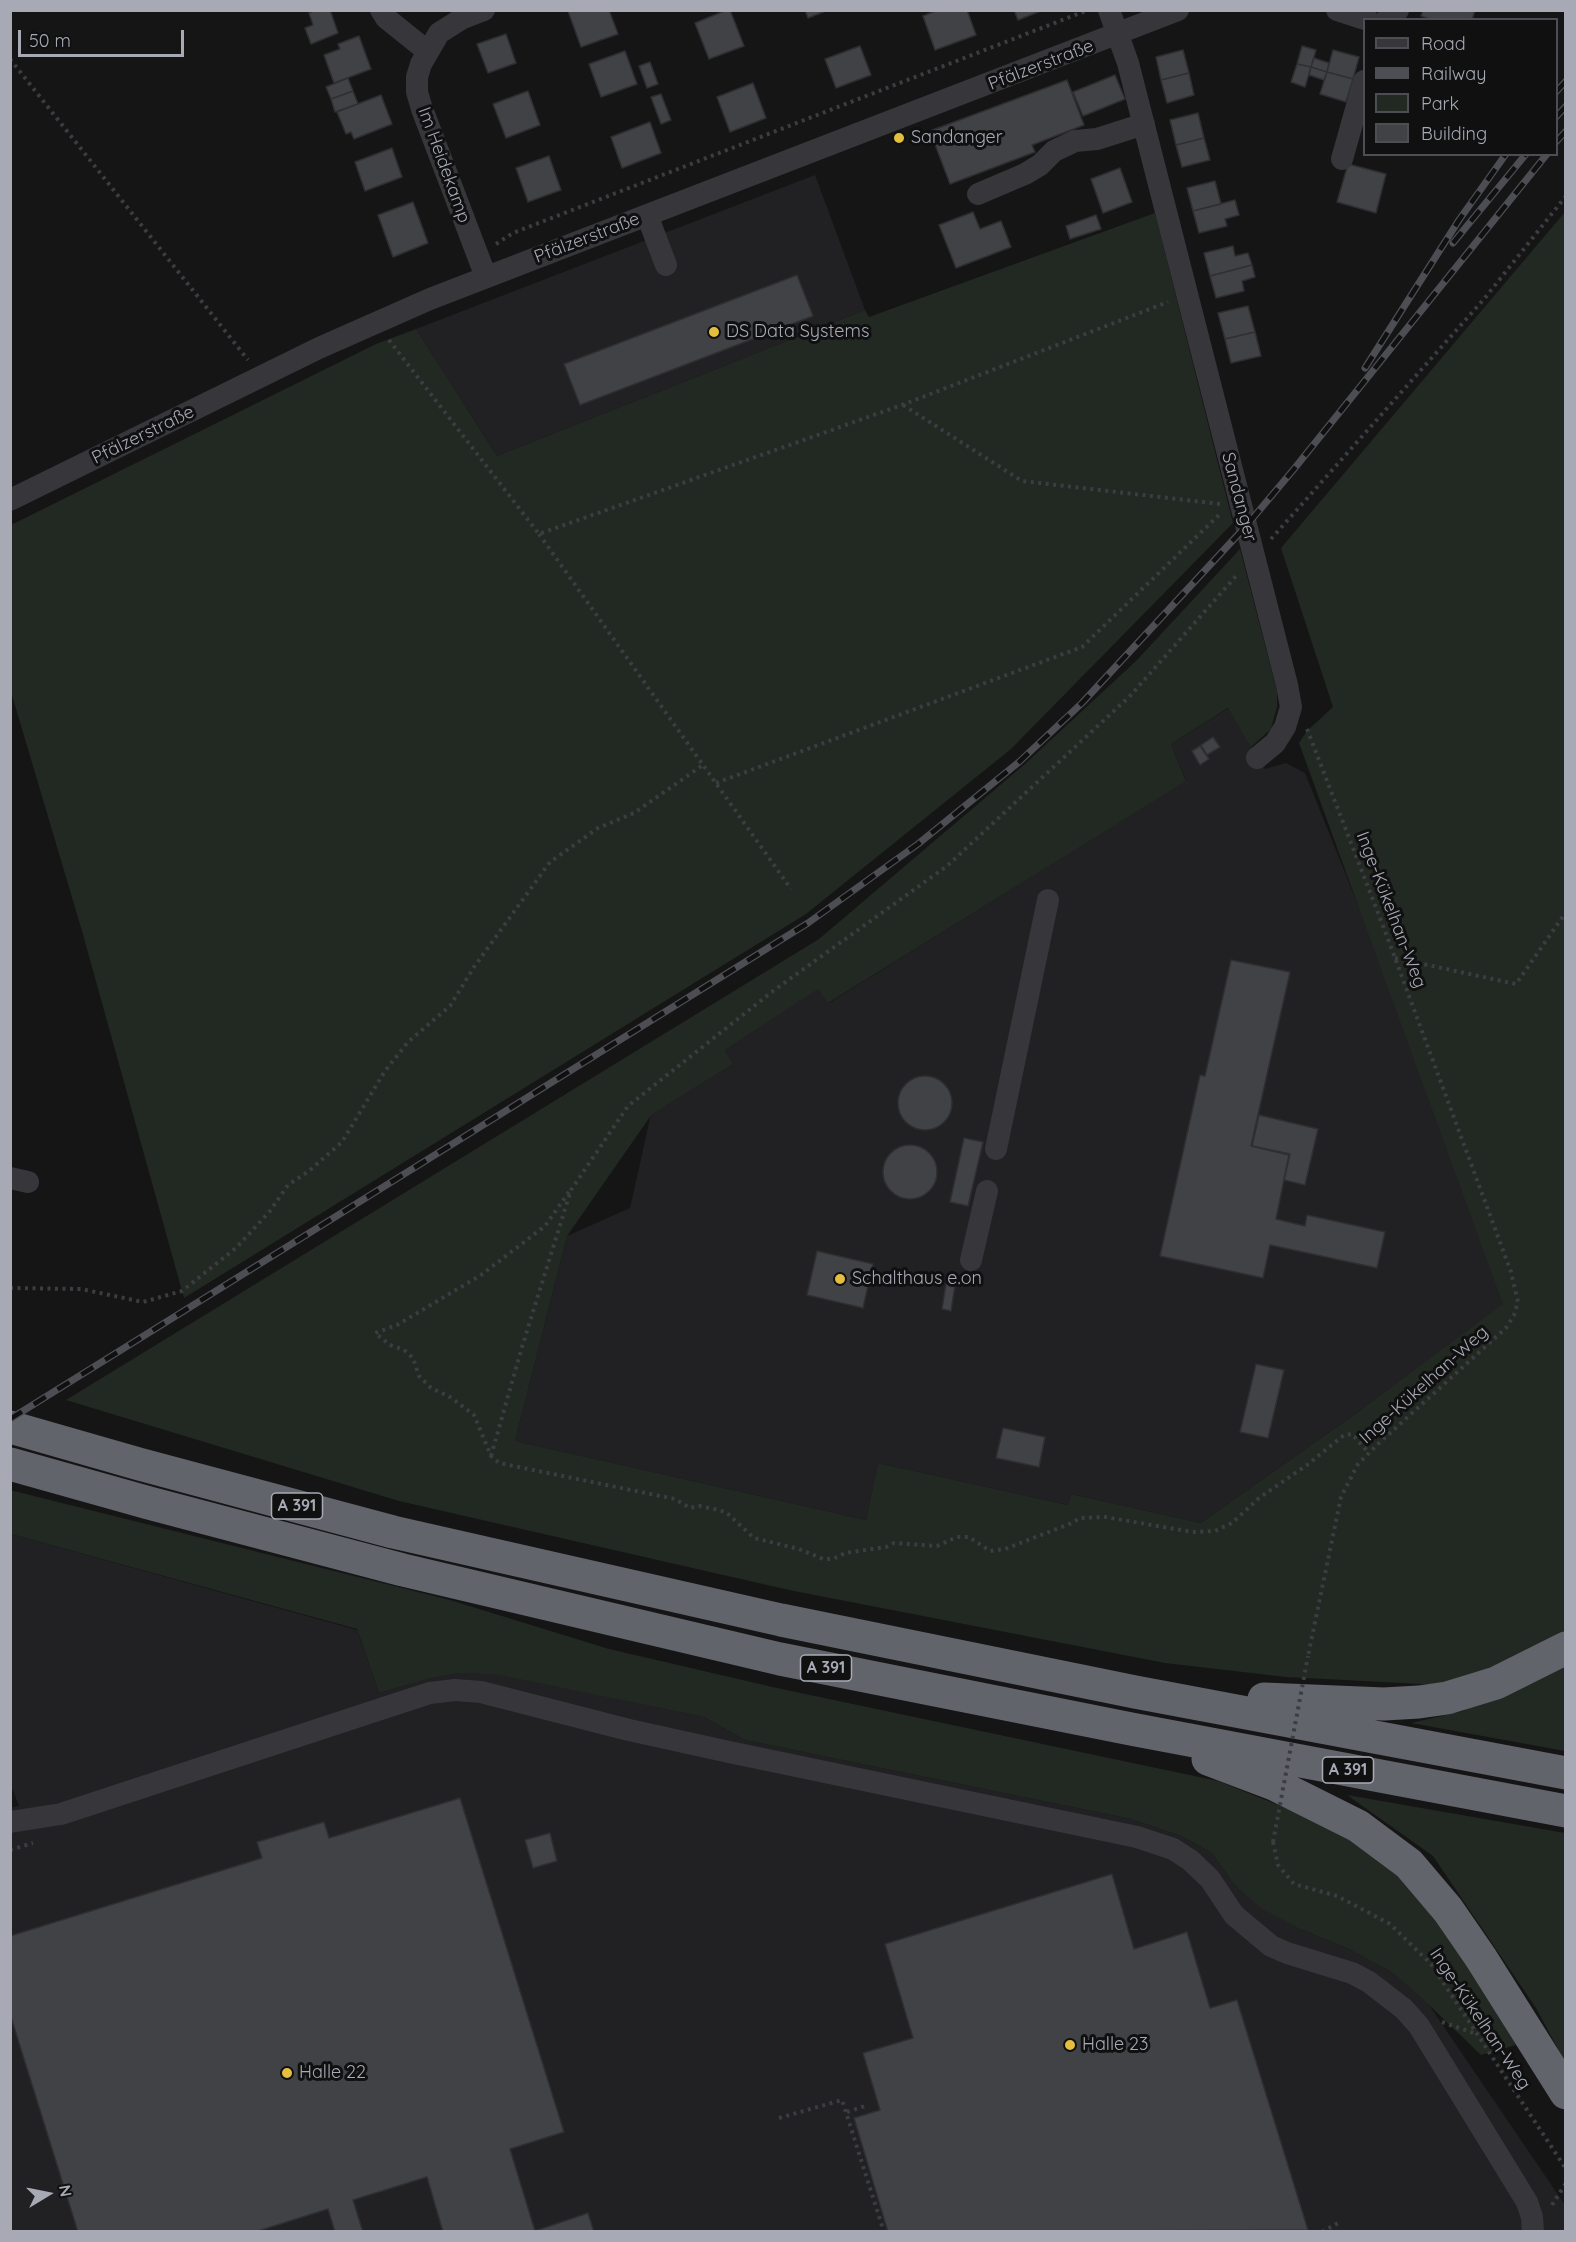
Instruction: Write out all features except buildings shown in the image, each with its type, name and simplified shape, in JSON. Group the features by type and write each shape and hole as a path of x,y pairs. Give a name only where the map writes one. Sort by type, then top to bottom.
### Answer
{"highway":[{"name":"A 391","path":"10,1427 393,1532 781,1620 1135,1692 1566,1773"},
{"name":"A 391","path":"10,1464 160,1506 534,1602 780,1659 1131,1729 1566,1810"},
{"path":"1135,1692 1354,1704 1419,1702 1468,1693 1522,1671 1566,1648"},
{"path":"1131,1729 1275,1784 1358,1826 1409,1864 1448,1910 1474,1948 1566,2094"}],"street":[{"path":"381,10 386,18 427,51"},
{"name":"Im Heidekamp","path":"482,267 422,109 417,92 417,77 427,51 439,33 463,18 484,10"},
{"name":"Sandanger","path":"1109,10 1128,63 1144,124 1240,512 1255,556 1291,707"},
{"name":"Pfälzerstraße","path":"10,500 376,322 482,267 647,215 1178,10"},
{"path":"1337,10 1363,18"},
{"path":"1342,159 1363,88"},
{"path":"978,194 1025,174 1040,165 1054,151 1075,141 1097,139 1144,124"},
{"path":"647,215 666,265"},
{"path":"1257,758 1275,743 1285,727 1291,707"},
{"path":"996,1149 1048,900"},
{"path":"971,1260 987,1191"},
{"path":"16,1822 61,1814 409,1699 430,1693 455,1690 481,1692 718,1750 1137,1837 1173,1849 1190,1860 1210,1879 1234,1915 1271,1946 1352,1973 1369,1982 1404,2009 1424,2035 1527,2202 1532,2217 1533,2232"}],"path":[{"path":"482,267 513,232 1088,10"},
{"path":"10,59 261,377"},
{"path":"1369,1453 1352,1434 1344,1435 1307,1465 1259,1498 1232,1523 1215,1531 1193,1532 1105,1517 1080,1518 1072,1524 1005,1549 990,1551 969,1537 957,1537 937,1546 894,1543 886,1547 823,1559 799,1549 754,1538 728,1513 719,1510 699,1506 690,1508 675,1499 499,1463 491,1456 474,1415 450,1397 431,1388 419,1376 413,1358 375,1333 397,1325 481,1275 544,1226 628,1106 773,991 947,866 1130,696 1484,299 1566,196"},
{"path":"540,534 902,405 1187,295"},
{"path":"376,322 540,534 791,889"},
{"path":"902,405 1022,481 1240,512"},
{"path":"716,783 1082,647 1240,512"},
{"name":"Inge-Kükelhan-Weg","path":"1291,707 1306,725 1395,958 1511,1272 1518,1302 1514,1315 1506,1328 1358,1464 1341,1497 1273,1842 1278,1866 1294,1884 1337,1896 1390,1924 1431,1964 1566,2169"},
{"path":"10,1288 81,1289 142,1302 182,1291 236,1248 270,1211 288,1185 309,1171 342,1142 385,1071 408,1042 450,1006 474,967 550,862 598,828 634,813 703,765"},
{"path":"1395,958 1516,984 1566,912"},
{"path":"491,1456 571,1190"},
{"path":"779,2118 842,2100 884,2232"},
{"path":"847,2112 865,2106"},
{"path":"1322,2232 1338,2223"}],"shaded area":[{"path":"815,175 865,310 497,456 416,329"},
{"path":"1229,708 1265,769 1286,763 1305,773 1378,955 1504,1304 1358,1412 1201,1523 1071,1494 1068,1505 878,1463 866,1520 515,1441 567,1236 630,1208 651,1114 733,1064 725,1050 818,988 829,1003 1186,780 1171,744"},
{"path":"11,1534 357,1630 379,1693 459,1673 495,1673 704,1717 745,1740 1131,1819 1181,1836 1212,1853 1233,1883 1298,1928 1345,1947 1393,1973 1429,2005 1565,2205 1565,2231 11,2231 10,1808 19,1806 10,1783"}],"green space":[{"path":"1565,212 1565,1635 1459,1686 1286,1677 1165,1663 789,1590 399,1501 66,1400 819,939 1025,764 1137,660 1240,549 1277,691 1277,707 1271,729 1251,747 1228,708 1171,744 1186,781 828,1003 818,989 725,1050 733,1064 652,1114 567,1236 515,1441 866,1520 878,1463 1068,1505 1071,1494 1201,1523 1358,1412 1503,1304 1299,743 1307,731 1333,707 1281,548"},
{"path":"1155,213 1233,523 1011,749 806,914 184,1298 82,931 11,692 11,525 376,344 416,329 497,456 865,310 869,317"},
{"path":"10,1490 450,1600 609,1649 777,1688 1218,1781 1339,1829 1410,1882 1486,1986 1516,2045 1481,2055 1393,1973 1345,1947 1298,1928 1261,1908 1233,1883 1212,1853 1181,1836 1131,1819 745,1740 704,1717 495,1674 459,1673 379,1693 357,1629 11,1534"},
{"path":"1565,1658 1565,1751 1411,1723 1463,1711"},
{"path":"1347,1795 1565,1833 1565,2062 1536,2008 1433,1856"}],"railway":[{"path":"1558,90 1566,81"},
{"path":"1558,115 1566,106"},
{"path":"1558,140 1566,131"},
{"path":"1365,368 1459,220 1505,156"},
{"path":"1453,243 1524,156"},
{"path":"10,1419 808,923 918,844 1019,762 1082,703 1247,525 1545,156"}],"place":[{"name":"Sandanger","path":"899,138"},
{"name":"DS Data Systems","path":"714,332"},
{"name":"Schalthaus e.on","path":"840,1279"},
{"name":"Halle 23","path":"1070,2045"},
{"name":"Halle 22","path":"287,2073"}]}
